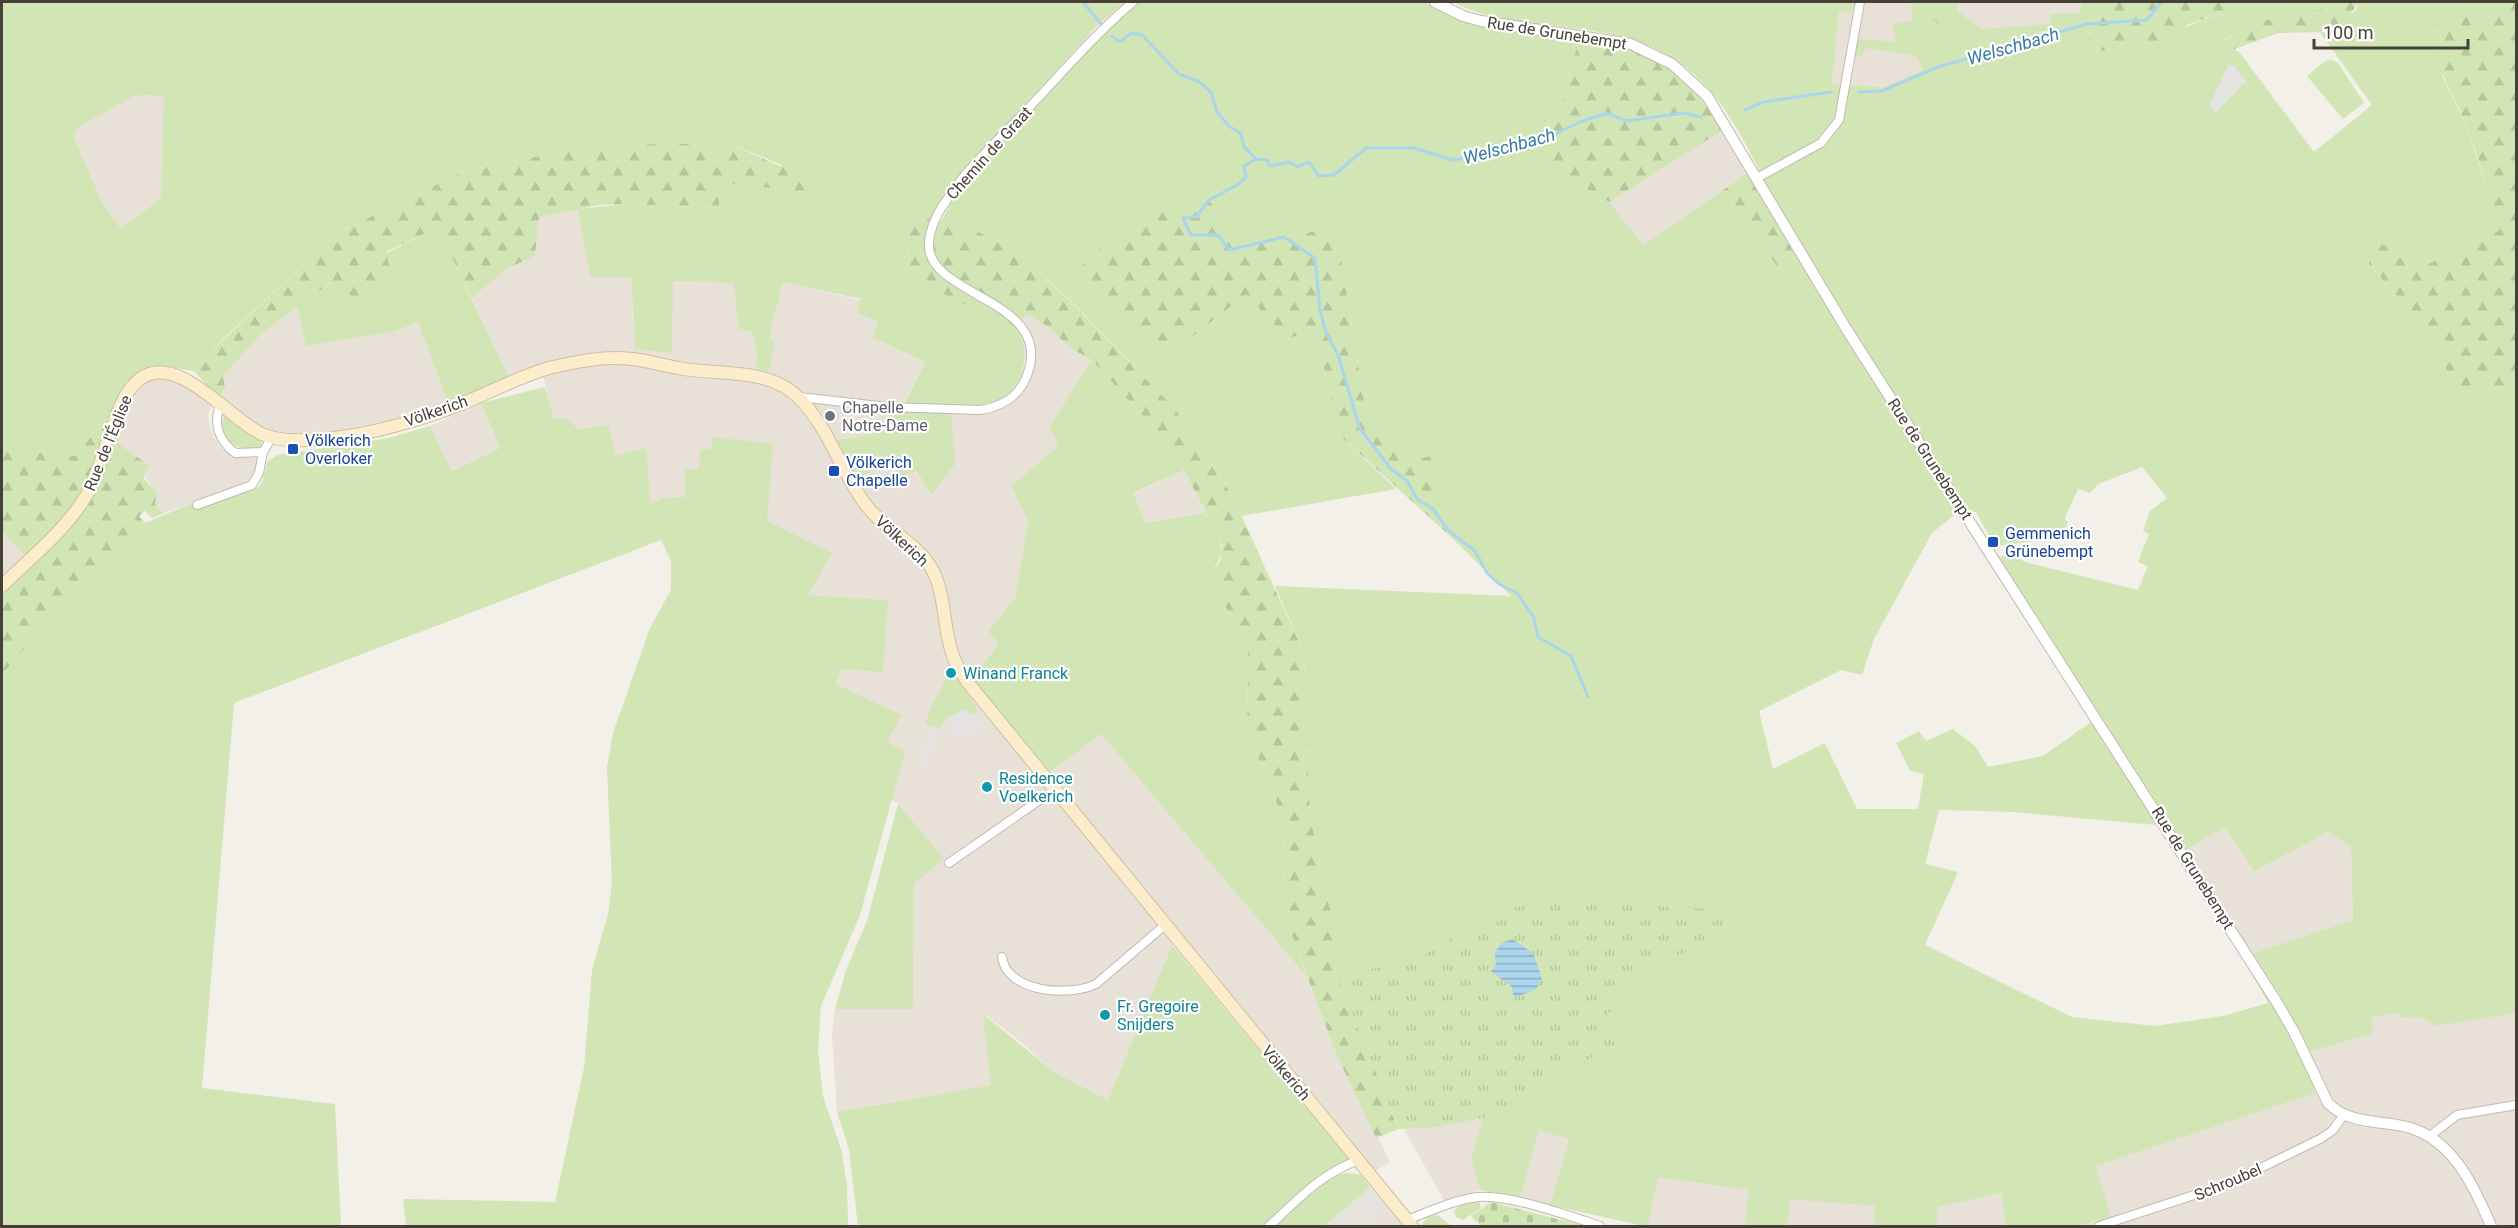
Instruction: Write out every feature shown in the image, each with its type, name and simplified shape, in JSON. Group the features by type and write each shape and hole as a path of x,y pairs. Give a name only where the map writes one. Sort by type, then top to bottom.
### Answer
{"main road":[{"name":"Völkerich","path":"175,374 242,422 272,437 307,440 403,424 457,405 527,375 583,360 609,357 629,358 679,368 749,375 772,382 799,397 811,412 864,504 876,518 927,562 939,589 949,641 960,670 1054,790 1410,1223"},
{"name":"Rue de l'Église","path":"2,586 57,533 86,497 102,462 122,403 132,386 141,378 152,373 175,374"}],"street":[{"name":"Chemin de Graat","path":"799,397 888,407 980,410 994,408 1017,393 1029,370 1028,341 1014,320 946,274 931,254 930,237 939,213 955,188 1109,22 1133,2"},
{"name":"Rue de Grunebempt","path":"1435,2 1463,16 1481,21 1631,44 1653,53 1691,79 1707,96 1847,330 2276,1000 2328,1104 2344,1115"},
{"path":"1757,178 1810,150 1832,131 1844,100 1860,2"},
{"path":"220,405 216,424 227,447 235,453 263,452"},
{"path":"197,505 252,485 259,472 263,452 272,437"},
{"path":"949,863 1054,790"},
{"path":"1002,957 1003,967 1019,982 1035,988 1082,990 1096,984 1165,925"},
{"path":"2430,1136 2448,1119 2464,1112 2517,1105"},
{"path":"2344,1115 2356,1120 2409,1127 2430,1136 2456,1161 2471,1184 2491,1227"},
{"name":"Schroubel","path":"2099,1227 2228,1184 2320,1139 2332,1131 2344,1115"},
{"path":"1269,1227 1318,1180 1358,1160"},
{"path":"1410,1223 1437,1208 1482,1197 1571,1216 1600,1227"}],"shaded area":[{"path":"1854,2 2081,2 2080,14 1923,70 1884,87 1832,84 1839,11 1852,13"},
{"path":"2228,65 2234,66 2246,81 2215,113 2210,104"},
{"path":"135,96 165,96 161,198 121,229 102,202 74,137 76,130 83,124"},
{"path":"1723,130 1749,172 1643,245 1609,202"},
{"path":"578,209 590,277 631,277 633,325 672,353 672,281 733,283 739,329 752,332 758,358 767,371 776,342 770,339 770,332 783,282 861,300 878,320 872,337 925,362 889,430 828,442 915,471 932,494 955,464 947,405 1025,366 1023,342 1010,325 1028,315 1044,324 1072,349 1092,360 1051,425 1058,446 1011,486 1028,521 1015,598 988,631 998,644 966,688 1040,781 1101,734 1307,977 1335,1051 1390,1162 1374,1172 1180,938 1172,945 1108,1100 1054,1072 1016,1038 984,1014 991,1085 837,1112 832,1036 835,1009 913,1009 914,882 898,804 891,800 905,752 888,743 900,715 836,684 841,669 888,600 808,595 658,615 671,590 671,561 661,540 663,499 651,503 646,448 614,455 609,425 577,429 567,419 554,419 543,375 509,377 472,298 506,269 535,256 539,217"},
{"path":"297,306 306,346 392,332 418,322 448,403 414,415 316,435 276,433 243,419 218,398 225,387 223,376 263,332"},
{"path":"162,377 184,383 212,405 208,415 210,429 220,447 230,455 258,458 252,479 247,484 164,513 155,504 157,492 118,444 127,416 123,413 130,395 142,382"},
{"path":"481,403 500,448 450,471 430,426"},
{"path":"1184,470 1205,513 1145,523 1133,494"},
{"path":"2,531 25,555 2,579"},
{"path":"966,709 970,715 975,713 984,727 958,740 947,717"},
{"path":"932,726 940,729 926,768 918,766"},
{"path":"2225,827 2254,870 2328,832 2351,847 2353,920 2242,957 2178,854"},
{"path":"2398,1013 2427,1019 2437,1026 2516,1013 2516,1226 2077,1226 2111,1217 2096,1166 2316,1093 2301,1054 2372,1033 2371,1017"},
{"path":"1445,1114 1483,1118 1471,1158 1480,1190 1445,1202 1396,1115"},
{"path":"1538,1130 1569,1138 1550,1205 1520,1197"},
{"path":"1658,1177 1750,1190 1745,1226 1648,1226"},
{"path":"1370,1187 1385,1204 1370,1217 1376,1224 1373,1226 1324,1226"},
{"path":"2003,1193 2005,1226 1937,1226 1937,1207"},
{"path":"1790,1198 1875,1206 1874,1226 1788,1226"},
{"path":"1385,1204 1404,1226 1373,1226 1376,1224 1370,1217"}],"green space":[{"path":"2,2 1125,2 1097,26 958,178 938,205 932,219 924,218 911,223 908,233 909,274 984,311 1006,319 1015,327 1024,348 1022,371 1018,381 1002,398 983,405 948,405 952,422 955,464 932,495 916,471 900,477 890,462 850,482 828,442 889,430 887,404 904,404 925,362 872,337 878,321 857,313 861,299 783,282 770,332 770,339 776,342 768,372 755,367 758,358 752,332 739,329 733,283 673,281 672,353 635,349 631,277 590,277 578,209 627,204 718,208 718,181 804,192 780,164 737,147 669,143 572,150 468,169 338,233 224,338 194,371 159,366 137,373 126,383 111,416 102,421 77,456 2,449","holes":["135,96 164,97 161,198 121,229 102,202 74,137 76,130"]},
{"path":"1140,2 1425,2 1443,12 1480,25 1519,33 1579,40 1556,121 1529,131 1526,152 1609,202 1643,245 1723,190 1779,269 1798,260 1786,238 1758,168 1731,118 1716,97 1680,63 1658,50 1633,40 1604,33 1508,20 1470,10 1453,2 1854,2 1852,13 1839,11 1832,84 1884,87 1923,70 1916,56 1867,48 1862,55 1855,56 1857,39 1896,42 1893,24 1913,21 1911,2 1957,2 1957,11 1982,29 2050,24 2050,14 2080,13 2081,2 2117,2 2085,22 2092,45 2098,51 2125,50 2219,14 2243,2 2344,2 2343,8 2282,17 2253,26 2225,39 2227,52 2234,49 2240,53 2314,152 2372,105 2319,31 2331,32 2356,10 2358,2 2506,2 2501,11 2490,16 2464,14 2442,75 2467,127 2501,230 2416,270 2408,267 2397,252 2369,264 2400,300 2407,325 2434,332 2448,374 2468,397 2516,383 2516,1013 2437,1026 2422,1018 2400,1017 2398,1013 2371,1017 2373,1033 2302,1054 2316,1093 2096,1166 2111,1217 2077,1226 2005,1226 2002,1193 1938,1207 1937,1226 1874,1226 1875,1206 1790,1199 1788,1226 1745,1226 1749,1190 1658,1177 1648,1226 1643,1226 1550,1205 1569,1139 1539,1130 1520,1197 1480,1190 1471,1158 1483,1118 1508,1102 1606,1016 1648,967 1751,926 1737,910 1576,902 1501,908 1414,961 1344,974 1310,816 1304,653 1275,586 1511,596 1451,537 1432,485 1401,465 1365,408 1336,227 1241,246 1209,201 1246,293 1287,338 1316,332 1339,435 1396,489 1242,516 1233,497 1175,409 1077,307 1022,256 941,222 956,193 1116,21","holes":["2241,76 2246,82 2210,104 2214,96","2142,467 2167,498 2150,511 2143,531 2149,534 2138,562 2148,566 2138,590 2025,562 2013,555 1988,558 2091,722 2043,756 1988,767 1975,746 1953,729 1926,741 1919,731 1896,743 1910,771 1924,774 1918,809 1857,809 1825,743 1773,769 1759,711 1841,670 1862,675 1874,639 1932,533 1958,512 1976,512 1995,546 2061,538 2068,523 2065,518 2078,489 2090,493 2098,484","1939,810 2014,812 2156,825 2178,854 2225,827 2254,871 2328,832 2351,847 2353,920 2242,957 2268,1003 2223,1016 2155,1026 2072,1017 1925,945 1958,872 1925,864"]},
{"path":"2117,2 2243,2 2219,14 2189,24 2158,44 2125,50 2098,51 2092,45 2085,22"},
{"path":"2344,2 2358,2 2348,19 2331,32 2278,33 2227,52 2218,61 2217,47 2244,29 2276,17 2343,8"},
{"path":"2506,2 2516,2 2516,383 2468,397 2448,374 2434,332 2407,325 2400,300 2369,264 2371,248 2378,242 2397,252 2408,267 2416,270 2500,230 2468,129 2441,68 2436,41 2436,25 2464,14 2490,16 2501,11"},
{"path":"1933,8 1950,22 1944,29 1926,15"},
{"path":"1579,40 1627,49 1664,65 1694,90 1723,130 1609,202 1526,152 1528,131 1556,121"},
{"path":"2332,60 2338,63 2364,103 2343,119 2307,76 2325,61"},
{"path":"669,143 736,147 806,177 805,192 718,182 719,208 600,205 539,217 535,256 506,269 472,298 446,245 424,234 386,252 391,273 356,299 331,282 263,332 223,376 225,387 218,398 194,371 224,339 338,233 468,169 572,150"},
{"path":"1749,172 1798,260 1779,269 1723,190"},
{"path":"1209,200 1242,246 1336,227 1365,408 1401,464 1437,454 1432,485 1451,537 1339,435 1316,332 1287,338 1246,294 1165,358 1073,273 1154,203 1176,223"},
{"path":"924,218 962,223 1022,256 1077,308 1175,409 1233,497 1304,653 1310,816 1344,974 1414,961 1501,908 1576,902 1737,910 1751,926 1648,967 1606,1016 1615,1044 1483,1118 1391,1112 1399,1129 1376,1138 1335,1051 1286,920 1283,829 1273,788 1247,735 1248,649 1209,575 1220,562 1222,545 1184,470 1151,425 1092,360 1072,349 1044,324 1028,315 1010,325 1005,319 954,300 909,274 908,233 911,223"},
{"path":"424,234 446,245 509,377 448,403 418,322 392,332 306,346 297,306 331,282"},
{"path":"1092,360 1151,425 1184,470 1133,493 1145,523 1205,513 1218,537 1220,558 1209,575 1248,649 1247,735 1273,788 1283,829 1286,920 1307,977 1101,734 1047,775 972,680 998,644 988,631 1015,598 1028,521 1011,486 1058,446 1050,426"},
{"path":"545,387 554,419 567,419 578,429 609,425 615,455 646,448 651,503 663,498 685,497 685,470 699,469 700,450 711,449 713,437 773,444 767,521 832,553 808,595 888,600 883,672 841,669 836,684 901,715 888,742 905,752 860,915 821,1006 818,1050 823,1096 842,1152 847,1186 848,1226 406,1226 403,1199 555,1202 584,1068 592,970 608,914 612,883 607,768 613,733 650,628 671,590 671,561 661,540 234,703 202,1088 335,1104 341,1226 2,1226 2,674 91,573 145,523 197,501 199,508 257,488 262,483 268,461 278,455 389,438 430,426 451,471 500,448 481,403"},
{"path":"123,413 127,415 118,444 149,465 143,478 157,492 155,504 164,513 152,518 145,511 139,516 145,523 91,573 2,674 2,579 25,555 2,531 2,449 77,456 102,421"},
{"path":"225,415 262,440 260,450 236,446 224,438 222,424"},
{"path":"949,675 958,680 978,711 970,716 966,709 953,714 943,722 940,729 925,724 934,701"},
{"path":"898,804 944,859 914,883 913,1009 835,1009 846,970 867,921"},
{"path":"1576,902 1737,910 1751,926 1648,967 1606,1016 1615,1044 1483,1118 1435,1127 1399,1129 1340,985 1344,974 1414,961 1501,908"},
{"path":"1172,945 1349,1159 1315,1182 1264,1226 858,1226 849,1150 837,1112 991,1085 983,1014 1054,1072 1108,1100"},
{"path":"1346,1173 1360,1174 1370,1187 1324,1226 1273,1226 1334,1176"},
{"path":"1479,1201 1481,1208 1463,1220 1456,1217 1454,1211 1459,1206"},
{"path":"1491,1202 1585,1226 1481,1226 1471,1216"},
{"path":"1436,1214 1452,1226 1421,1226 1427,1217"}],"water":[{"path":"1512,939 1533,953 1542,978 1536,989 1514,998 1512,987 1491,971 1496,965 1495,952 1502,943"}],"waterway":[{"path":"1083,2 1101,24"},
{"name":"Welschbach","path":"1860,92 1882,91 1938,67 2087,24 2147,20 2161,2"},
{"name":"Welschbach","path":"1112,36 1120,42 1131,33 1142,35 1179,74 1198,81 1211,92 1217,112 1229,126 1241,134 1244,147 1256,159 1267,160 1270,166 1290,162 1297,167 1309,162 1319,176 1334,175 1366,148 1414,148 1453,160 1490,154 1498,149 1547,138 1580,122 1606,113 1627,121 1683,113 1701,117"},
{"name":"Welschbach","path":"1745,110 1763,102 1831,92"},
{"path":"1256,159 1244,166 1246,177 1239,184 1209,200 1196,217 1183,218 1191,235 1218,235 1229,250 1284,237 1315,258 1320,310 1326,333 1338,355 1360,429 1391,469 1407,481 1417,499 1433,509 1449,531 1475,551 1487,573 1499,584 1517,593 1534,618 1538,637 1571,656 1588,697"}],"place":[{"name":"Chapelle Notre-Dame","path":"830,416"},
{"name":"Völkerich Overloker","path":"293,449"},
{"name":"Völkerich Chapelle","path":"834,471"},
{"name":"Gemmenich Grünebempt","path":"1993,542"},
{"name":"Winand Franck","path":"951,673"},
{"name":"Residence Voelkerich","path":"987,787"},
{"name":"Fr. Gregoire Snijders","path":"1105,1015"}]}
